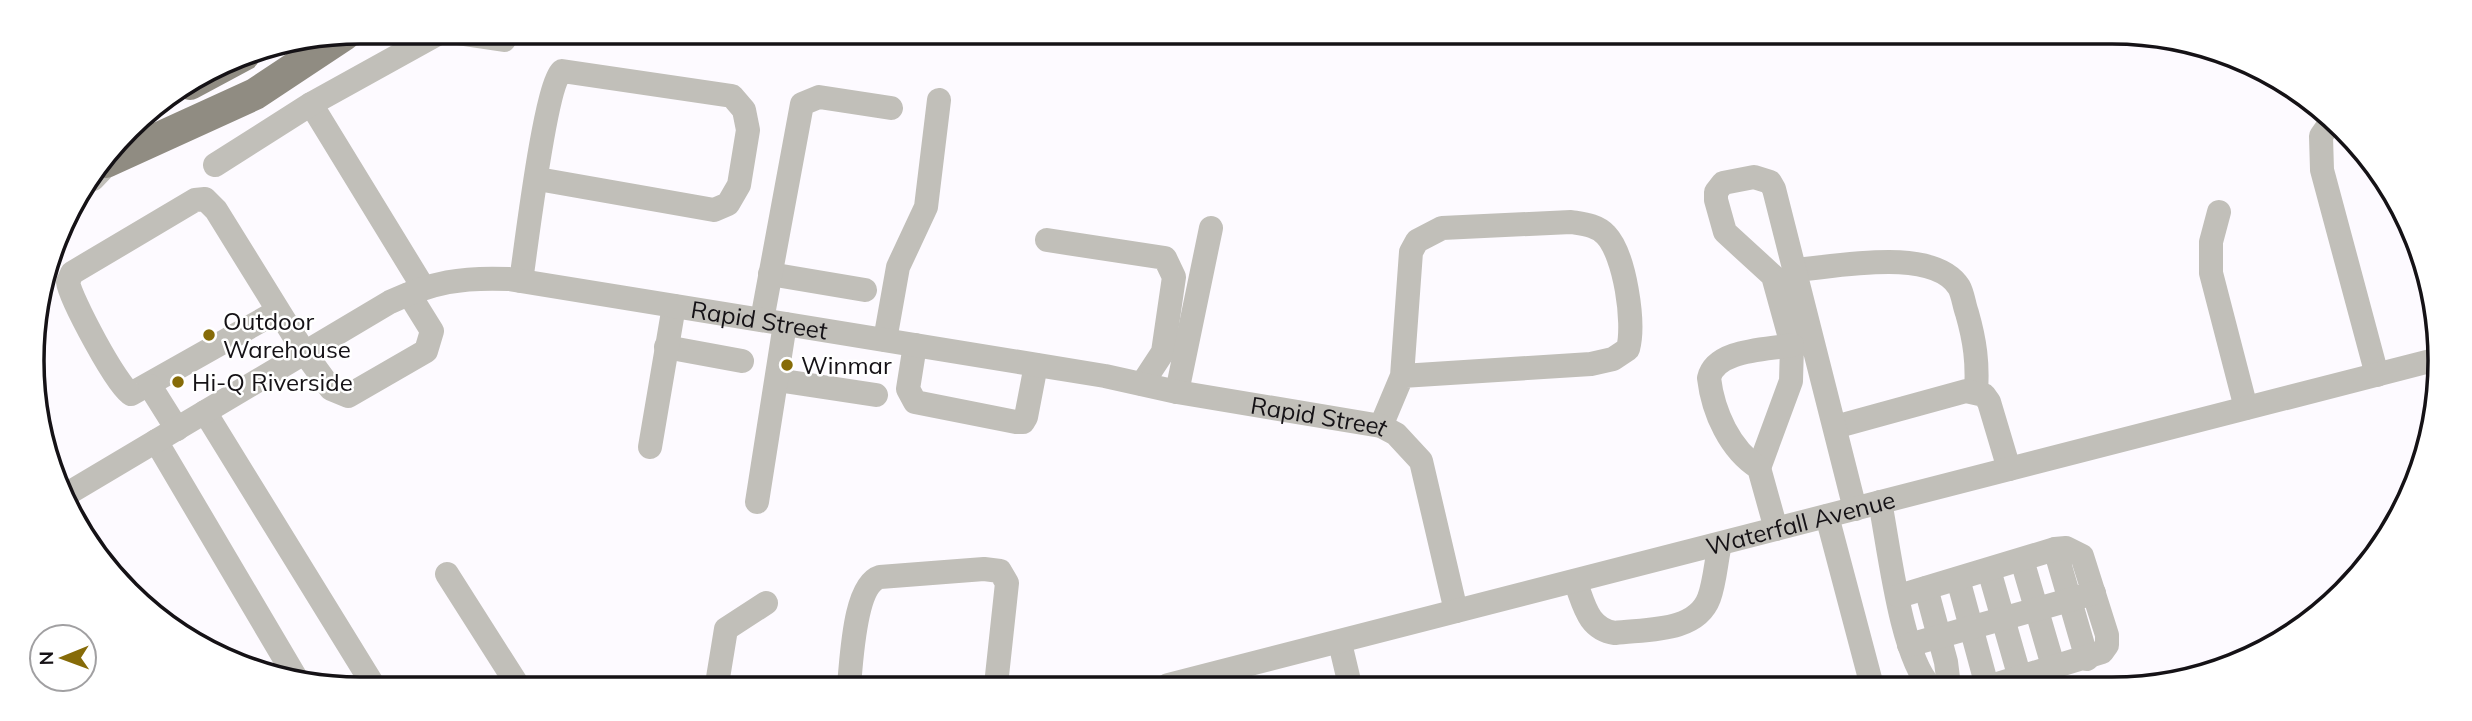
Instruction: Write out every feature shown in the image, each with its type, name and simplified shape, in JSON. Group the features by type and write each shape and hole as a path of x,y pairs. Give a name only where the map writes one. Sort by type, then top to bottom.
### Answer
{"main road":[{"path":"114,162 255,94 329,45"}],"street":[{"path":"215,165 311,104 418,44"},
{"path":"521,281 554,82 562,71 732,96 747,118 748,130 739,185 728,204 714,210 538,179"},
{"path":"757,502 777,380 770,274 802,104 819,97 891,108"},
{"path":"885,340 898,267 926,207 939,100"},
{"path":"278,311 135,394 124,390 69,288 69,278 195,200 203,198 211,203 304,352 336,394 353,395 426,351 430,345 432,331 416,290 311,104"},
{"path":"2326,128 2321,136 2322,170 2377,375"},
{"path":"1776,529 1759,468 1791,381 1792,345 1773,276 1725,232 1716,200 1723,183 1754,177 1770,182 1855,509"},
{"path":"2219,212 2211,242 2211,273 2246,408"},
{"path":"1381,426 1402,376 1411,252 1417,241 1426,234 1441,228 1571,222 1589,225 1605,234 1614,247 1632,314 1632,333 1628,349 1613,359 1591,365 1402,376"},
{"path":"1177,392 1211,228"},
{"path":"1047,240 1165,258 1174,277 1163,352 1142,384"},
{"path":"1795,270 1907,262 1940,270 1959,287 1978,360 1976,392"},
{"path":"770,274 865,290"},
{"name":"Rapid Street","path":"72,491 304,352 416,290 462,279 521,281 1036,365 1381,426 1396,434 1421,461 1456,611"},
{"path":"650,447 674,306"},
{"path":"915,345 908,382 912,400 1016,422 1027,417 1036,365"},
{"path":"1759,468 1745,459 1725,431 1710,385 1712,369 1723,359 1792,345"},
{"path":"666,347 742,361"},
{"name":"Waterfall Avenue","path":"1201,677 2428,362"},
{"path":"777,380 876,395"},
{"path":"150,386 167,435 292,669"},
{"path":"1835,427 1966,391 1976,392 1989,402 2009,469"},
{"path":"205,412 368,677"},
{"path":"1880,502 1909,645 1923,677"},
{"path":"1827,516 1870,677"},
{"path":"1575,581 1592,624 1605,632 1615,633 1683,623 1701,612 1709,598 1720,544"},
{"path":"1899,596 2055,549 2066,548 2082,556 2107,635 2107,645 2102,652 2087,659 2024,677"},
{"path":"2055,549 2087,659"},
{"path":"2022,560 2054,669"},
{"path":"850,677 861,599 869,583 888,576 984,569 1000,571 1007,583 997,677"},
{"path":"1989,569 2020,677"},
{"path":"447,574 513,677"},
{"path":"1958,579 1986,677"},
{"path":"1926,588 1940,636 1947,677"},
{"path":"1909,645 2094,593"},
{"path":"718,677 726,629 766,603"},
{"path":"1340,643 1348,677"}],"place":[{"name":"Outdoor Warehouse","path":"209,335"},
{"name":"Winmar","path":"787,365"},
{"name":"Hi-Q Riverside","path":"178,382"}]}
